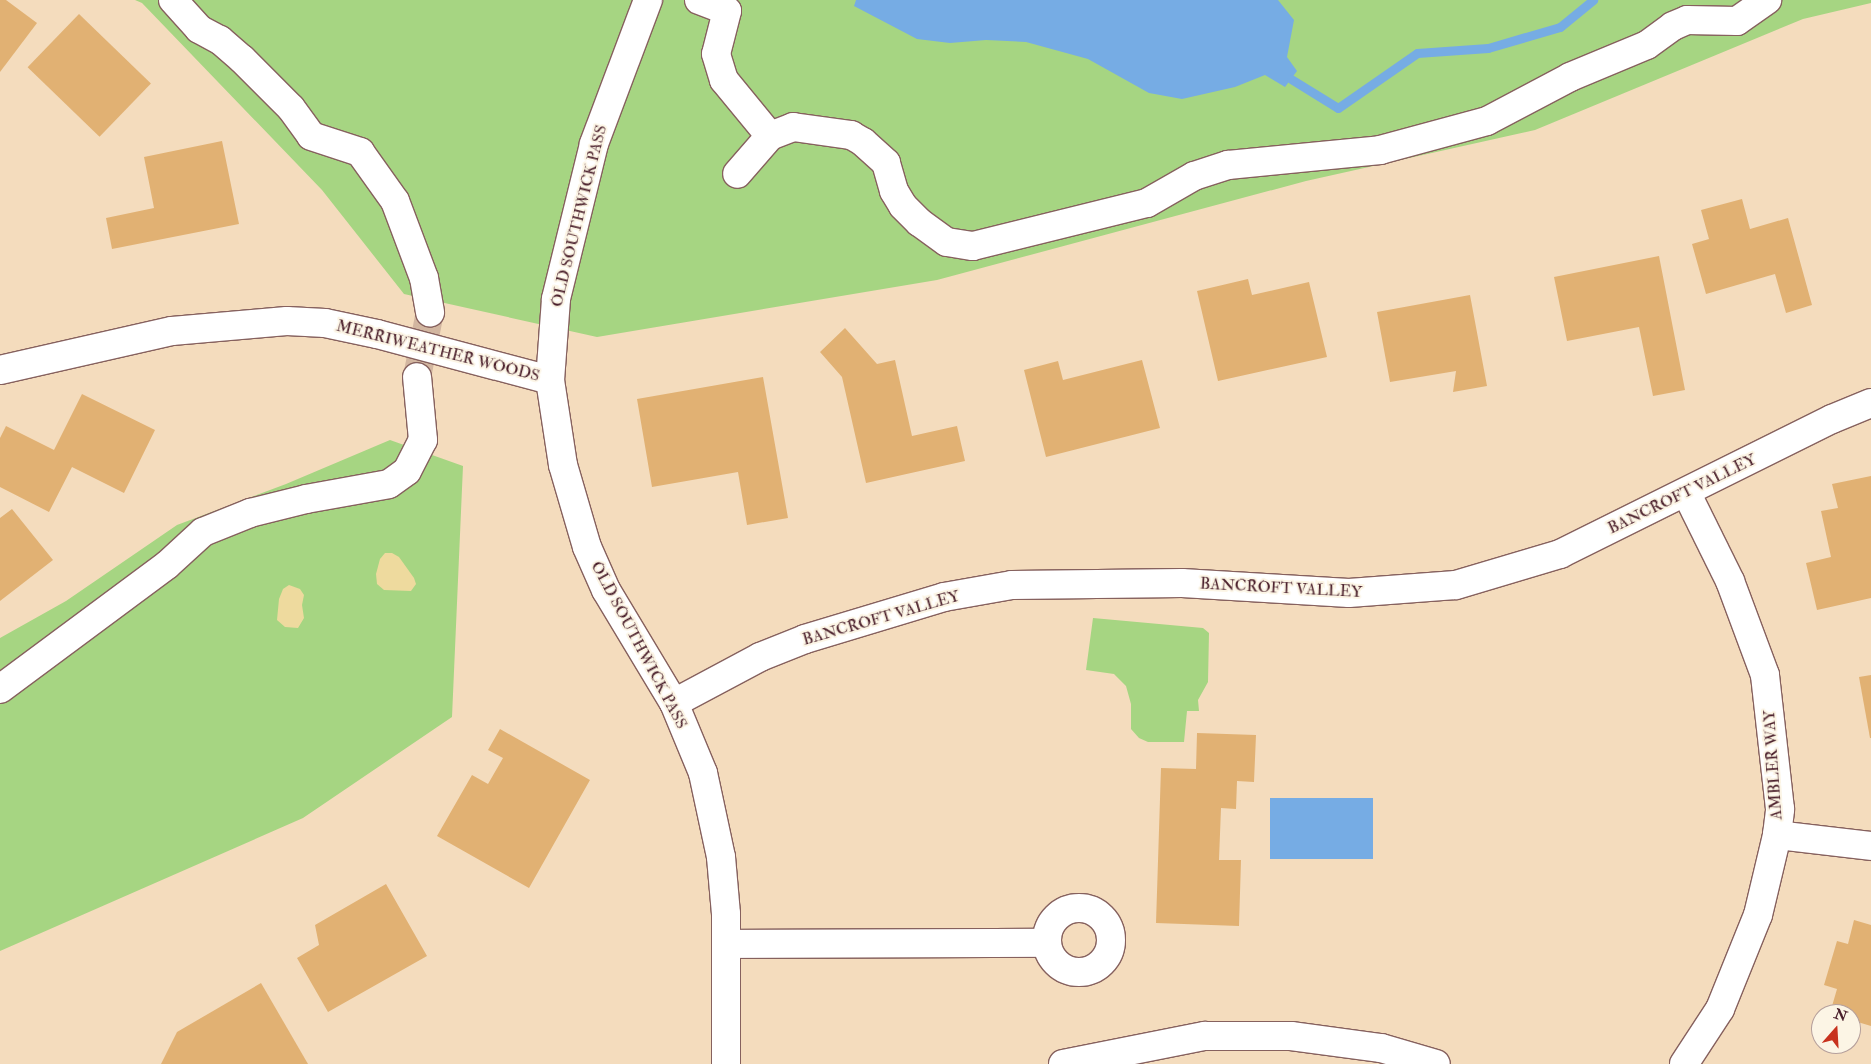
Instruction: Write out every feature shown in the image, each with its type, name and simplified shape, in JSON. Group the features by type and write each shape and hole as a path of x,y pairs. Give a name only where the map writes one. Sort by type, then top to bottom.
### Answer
{"street":[{"path":"173,0 199,29 220,40 242,59 291,108 311,136 360,152 395,201 424,278 430,312"},
{"name":"OLD SOUTHWICK PASS","path":"648,0 594,144 556,299 550,380 563,465 587,547 606,590 674,703 703,773 721,857 726,944 726,1064"},
{"path":"699,0 729,6 716,54 724,80 770,136"},
{"path":"737,174 770,136 793,127 851,135 863,142 886,164 894,191 902,206 919,222 947,242 973,246 1147,203 1194,176 1228,165 1380,150 1486,121 1570,77 1647,45 1673,26 1687,20 1737,21 1767,0"},
{"name":"MERRIWEATHER WOODS","path":"0,370 172,331 287,320 324,323 377,334 550,380"},
{"path":"0,689 167,565 203,532 250,513 306,499 389,484 407,471 423,440 417,377"},
{"name":"BANCROFT VALLEY","path":"674,703 760,658 805,639 944,597 1012,586 1062,583 1182,583 1349,593 1456,586 1560,554 1832,419 1871,403"},
{"name":"AMBLER WAY","path":"1684,1064 1720,1008 1758,915 1777,835 1780,810 1765,675 1730,581 1686,492"},
{"path":"1777,835 1871,846"},
{"path":"726,944 1048,944"},
{"path":"1063,1064 1205,1036 1292,1036 1381,1048 1436,1064"}],"green space":[{"path":"135,0 1871,0 1871,3 1803,19 1535,130 1306,181 937,280 597,337 404,294 322,190 142,3"},
{"path":"390,440 463,466 452,717 303,818 0,951 0,638 66,601 177,525 286,484"},
{"path":"1093,618 1203,628 1209,633 1208,682 1198,700 1199,711 1187,711 1184,742 1148,742 1139,738 1131,729 1131,704 1126,686 1114,674 1086,670"}],"sand":[{"path":"385,553 392,553 399,557 414,578 416,584 411,591 384,590 377,584 376,574 380,559"},
{"path":"289,585 300,589 304,595 302,605 304,618 298,628 285,627 277,620 279,599 283,589"}],"water":[{"path":"856,0 1278,0 1294,20 1287,57 1297,71 1285,87 1265,75 1235,87 1182,99 1149,93 1088,59 1026,42 986,40 950,43 917,39 854,6"},
{"path":"1270,798 1373,798 1373,859 1270,859"}],"building":[{"path":"0,0 6,0 37,23 0,72"},
{"path":"79,14 151,83 100,137 28,67"},
{"path":"222,141 239,224 112,249 106,218 154,208 144,157"},
{"path":"1742,199 1750,229 1788,218 1812,305 1786,313 1775,274 1706,294 1692,244 1709,239 1701,210"},
{"path":"1659,256 1685,390 1653,396 1639,327 1567,341 1554,277"},
{"path":"1248,279 1252,295 1309,282 1327,357 1218,381 1197,291"},
{"path":"1470,295 1487,386 1453,392 1456,371 1390,382 1377,312"},
{"path":"845,328 877,364 895,360 912,436 957,426 965,461 866,483 842,377 820,352"},
{"path":"1142,360 1160,428 1046,457 1024,370 1058,361 1063,380"},
{"path":"763,377 788,518 747,525 738,472 652,487 637,399"},
{"path":"82,394 155,430 124,493 72,467 49,512 0,487 0,438 6,426 54,450"},
{"path":"1871,476 1871,598 1817,610 1806,563 1831,557 1821,511 1838,508 1832,484"},
{"path":"12,509 53,560 0,601 0,518"},
{"path":"1871,675 1871,738 1870,738 1859,677"},
{"path":"500,729 590,780 529,888 437,836 472,775 488,784 503,758 488,750"},
{"path":"1197,733 1256,735 1254,782 1237,781 1236,809 1221,808 1219,860 1241,860 1239,926 1156,923 1161,768 1196,769"},
{"path":"386,884 427,956 328,1012 297,958 319,945 315,925"},
{"path":"1854,920 1871,925 1871,1026 1861,1023 1861,1004 1833,1004 1837,989 1824,985 1837,941 1848,944"},
{"path":"261,983 308,1064 161,1064 177,1032"}],"waterway":[{"path":"1291,79 1338,108 1417,53 1488,48 1560,27 1593,0"}],"tunnel":[{"path":"417,377 430,312"}]}
